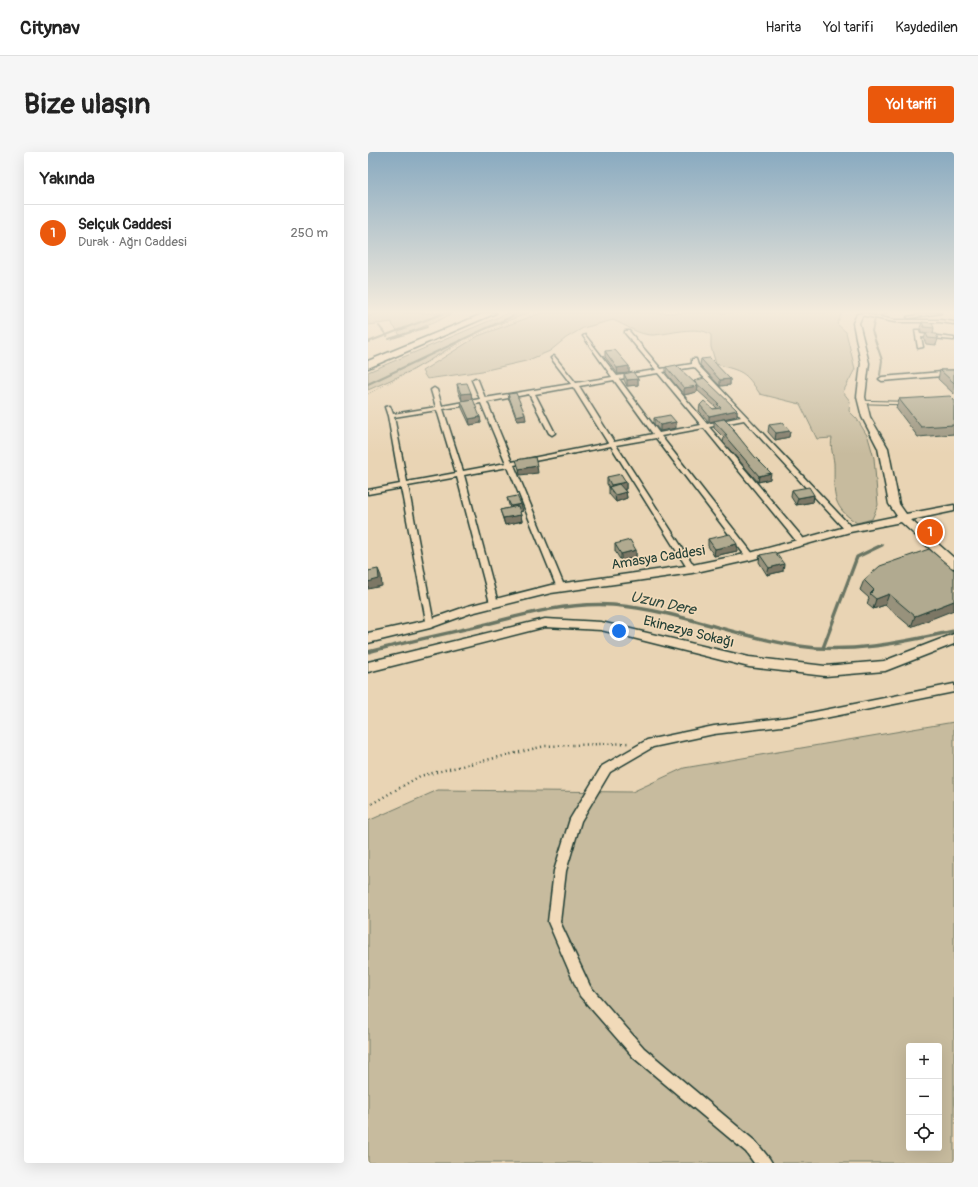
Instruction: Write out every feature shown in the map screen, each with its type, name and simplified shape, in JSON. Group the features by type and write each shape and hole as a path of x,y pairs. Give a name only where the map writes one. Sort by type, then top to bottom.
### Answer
{"highway":[{"path":"368,365 379,360"}],"street":[{"path":"556,360 575,385 692,569"},
{"path":"603,360 657,436 750,556"},
{"path":"649,360 800,540"},
{"path":"864,360 861,397 862,402 866,417 883,448 894,504 904,518 954,564"},
{"path":"391,416 658,372 695,363 849,529"},
{"path":"882,379 954,373"},
{"path":"475,380 561,588"},
{"path":"434,390 460,474 494,603"},
{"path":"531,392 552,433"},
{"path":"388,407 391,416 430,624"},
{"path":"368,492 746,418"},
{"name":"Amasya Caddesi","path":"368,638 430,624 468,610 494,603 561,588 692,569 750,556 800,540 954,508"},
{"name":"Ekinezya Sokağı","path":"368,668 545,623 601,626 657,638 750,662 825,671 885,666 954,639"},
{"path":"764,1163 751,1147 639,1053 585,991 554,922 560,871 576,819 606,769 651,743 714,730 790,721 954,688"}],"lane":[{"path":"862,402 891,404 905,403"}],"path":[{"path":"368,394 432,360"},
{"path":"368,806 420,776 545,746 651,743"}],"shaded area":[{"path":"396,360 429,360 413,370 368,390 368,372"},
{"path":"439,360 528,360 482,371 427,379 422,371"},
{"path":"715,360 853,360 855,369 843,392 850,401 849,411 857,419 868,437 874,458 878,505 872,519 857,523 842,510 835,497 834,490 834,463 831,444 832,438 817,439 800,404 760,394 750,380 742,373 716,364"},
{"path":"954,722 954,1163 368,1163 368,821 438,790 632,792 684,768"}],"building":[{"path":"611,360 624,360 629,366 617,368"},
{"path":"702,360 712,360 730,379 720,380"},
{"path":"676,365 698,386 684,388 666,367"},
{"path":"940,370 954,370 954,383"},
{"path":"633,372 638,379 627,380 624,374"},
{"path":"704,378 737,410 709,416 700,405 704,401 713,409 721,408 717,404 719,404 694,381"},
{"path":"467,383 471,393 461,394 457,384"},
{"path":"516,393 525,414 516,416 508,394"},
{"path":"950,396 954,400 954,425 921,427 899,399"},
{"path":"473,399 480,417 469,419 461,401"},
{"path":"670,415 676,422 660,425 654,418"},
{"path":"724,419 735,430 733,430 755,457 771,473 759,476 714,421"},
{"path":"783,423 790,431 776,433 769,425"},
{"path":"535,457 537,466 519,469 516,460"},
{"path":"621,474 626,482 611,485 607,477"},
{"path":"619,484 626,492 615,495 609,487"},
{"path":"809,487 814,495 798,498 792,490"},
{"path":"517,496 521,504 511,506 507,498"},
{"path":"518,506 521,515 503,518 500,510"},
{"path":"730,534 737,544 715,549 708,539"},
{"path":"630,540 636,550 621,554 615,544"},
{"path":"929,549 954,570 954,601 915,616 889,594 876,599 870,594 874,590 864,580 880,566"},
{"path":"775,552 784,564 769,568 760,555"},
{"path":"378,569 379,579 368,582 368,571"}],"waterway":[{"path":"368,384 419,360"},
{"path":"880,375 882,360"},
{"path":"823,648 857,557 882,545"},
{"name":"Uzun Dere","path":"368,652 531,613 580,605 613,605 660,612 776,642 818,648 838,649 877,646 954,631"}],"place":[{"name":"Selçuk Caddesi","path":"930,532"}]}
